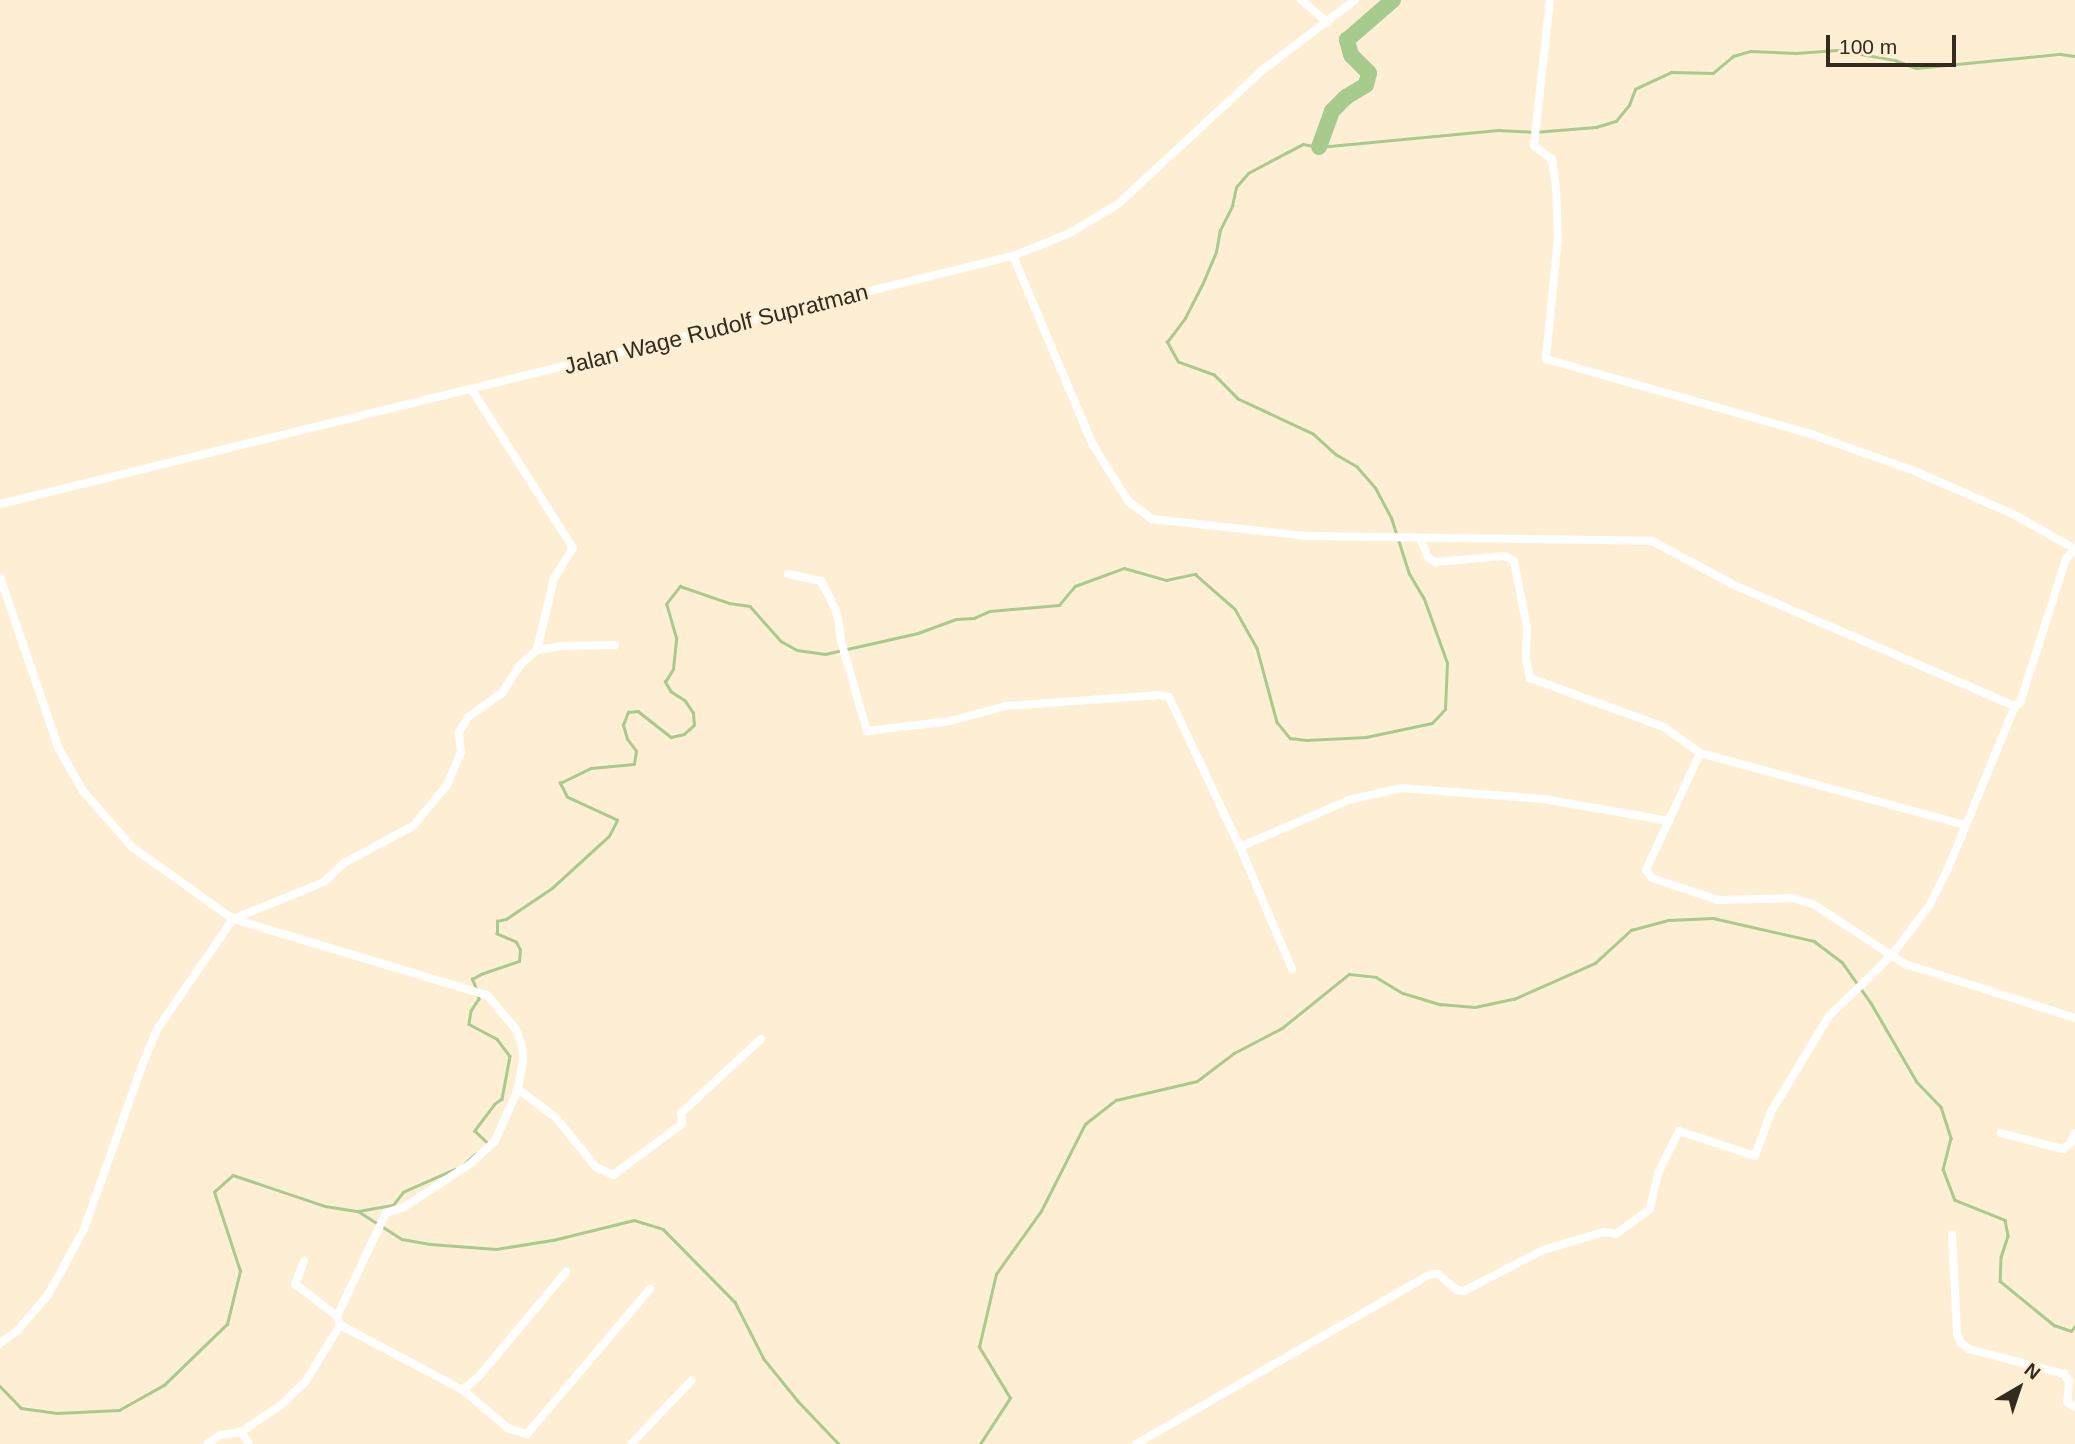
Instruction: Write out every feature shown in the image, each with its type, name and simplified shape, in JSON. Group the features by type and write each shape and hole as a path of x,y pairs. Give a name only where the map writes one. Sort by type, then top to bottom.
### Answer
{"street":[{"path":"1301,0 1328,23"},
{"name":"Jalan Wage Rudolf Supratman","path":"0,504 1013,256 1070,233 1118,204 1264,69 1355,0"},
{"path":"1136,1444 1431,1274 1438,1274 1459,1291 1464,1291 1543,1250 1604,1231 1616,1234 1650,1209 1658,1173 1679,1131 1755,1156 1769,1116 1802,1055 1833,1009 1891,956 1929,906 1947,871 2015,706 2020,703 2066,559 2072,548 2011,513 1899,466 1808,433 1546,359 1558,238 1556,187 1552,159 1534,146 1550,0"},
{"path":"1013,256 1093,445 1128,501 1144,516 1307,536 1652,541 1736,586 2015,706"},
{"path":"472,390 573,548 554,578 537,650"},
{"path":"1415,538 1427,557 1435,562 1505,556 1514,561 1527,628 1526,660 1530,678 1664,727 1700,753 1965,825"},
{"path":"788,574 821,581 838,617 841,641 867,731 937,723 1006,706 1160,695 1169,697 1240,847 1292,969"},
{"path":"0,577 59,749 83,791 132,847 233,919 472,988 500,1009 519,1036 523,1060 518,1089 495,1141 483,1155 404,1207 383,1216 337,1315"},
{"path":"0,1343 17,1331 41,1304 64,1266 84,1229 158,1028 233,919 324,883 344,863 413,826 447,785 461,752 459,733 468,717 502,693 521,664 537,650 561,646 615,645"},
{"path":"1700,753 1649,862 1647,870 1652,877 1718,900 1793,898 1813,904 1905,964 2075,1018"},
{"path":"1240,847 1349,800 1401,788 1544,799 1669,821"},
{"path":"518,1089 556,1118 596,1167 613,1175 682,1124 681,1113 761,1039"},
{"path":"2001,1133 2063,1149 2070,1144 2075,1133"},
{"path":"1952,1234 1957,1333 1961,1343 1969,1349 2064,1374 2069,1381 2066,1399 2075,1407"},
{"path":"304,1261 295,1278 295,1284 337,1315 340,1325 463,1390 508,1428 527,1434 650,1289"},
{"path":"463,1390 479,1376 566,1272"},
{"path":"207,1444 220,1435 241,1432 281,1405 306,1381 340,1325"},
{"path":"631,1444 692,1380"},
{"path":"241,1432 249,1444"}],"waterway":[{"path":"1319,147 1332,111 1346,97 1366,85 1369,73 1351,55 1347,40 1393,0"},
{"path":"476,989 472,979 519,961 520,950 516,942 497,934 497,921 506,919 552,888 609,836 617,820 567,797 560,783 591,768 634,764 636,751 627,739 623,725 628,712 638,711 671,737 684,734 694,725 693,713 685,701 671,692 665,682 673,669 676,638 666,604 680,586 729,603 750,606 781,641 797,650 825,654 918,633 956,619 974,618 990,611 1059,605 1075,586 1124,568 1166,580 1195,574 1235,609 1257,648 1277,722 1290,738 1306,740 1366,737 1432,723 1445,709 1447,663 1424,599 1409,574 1391,518 1375,488 1357,467 1336,455 1313,434 1238,399 1214,375 1178,362 1167,342 1185,318 1202,285 1216,252 1220,230 1232,206 1236,187 1248,173 1303,144 1319,147 1498,130 1534,132 1596,127 1616,121 1629,105 1635,89 1671,72 1713,73 1733,56 1750,51 1796,53 1837,50 1895,60 1916,68 2060,54 2075,56"},
{"path":"980,1444 1010,1398 979,1347 996,1274 1041,1211 1085,1124 1116,1100 1197,1081 1234,1053 1282,1028 1349,974 1376,977 1403,993 1440,1004 1475,1007 1514,999 1595,963 1631,930 1669,920 1713,918 1814,941 1842,962 1871,1003 1917,1082 1941,1107 1951,1138 1943,1169 1955,1200 2005,1220 2008,1236 2001,1257 2000,1281 2054,1325 2071,1331 2075,1326"},
{"path":"478,995 479,999 471,1011 469,1024 497,1039 510,1056 502,1099 495,1104 475,1131 488,1143"},
{"path":"464,1164 475,1154"},
{"path":"358,1211 393,1205 403,1192 455,1169"},
{"path":"0,1386 21,1408 57,1413 119,1410 164,1385 227,1324 240,1271 214,1192 233,1175 325,1206 358,1211 402,1239 430,1244 496,1249 553,1240 634,1220 663,1229 735,1302 764,1359 798,1401 839,1444"}]}
